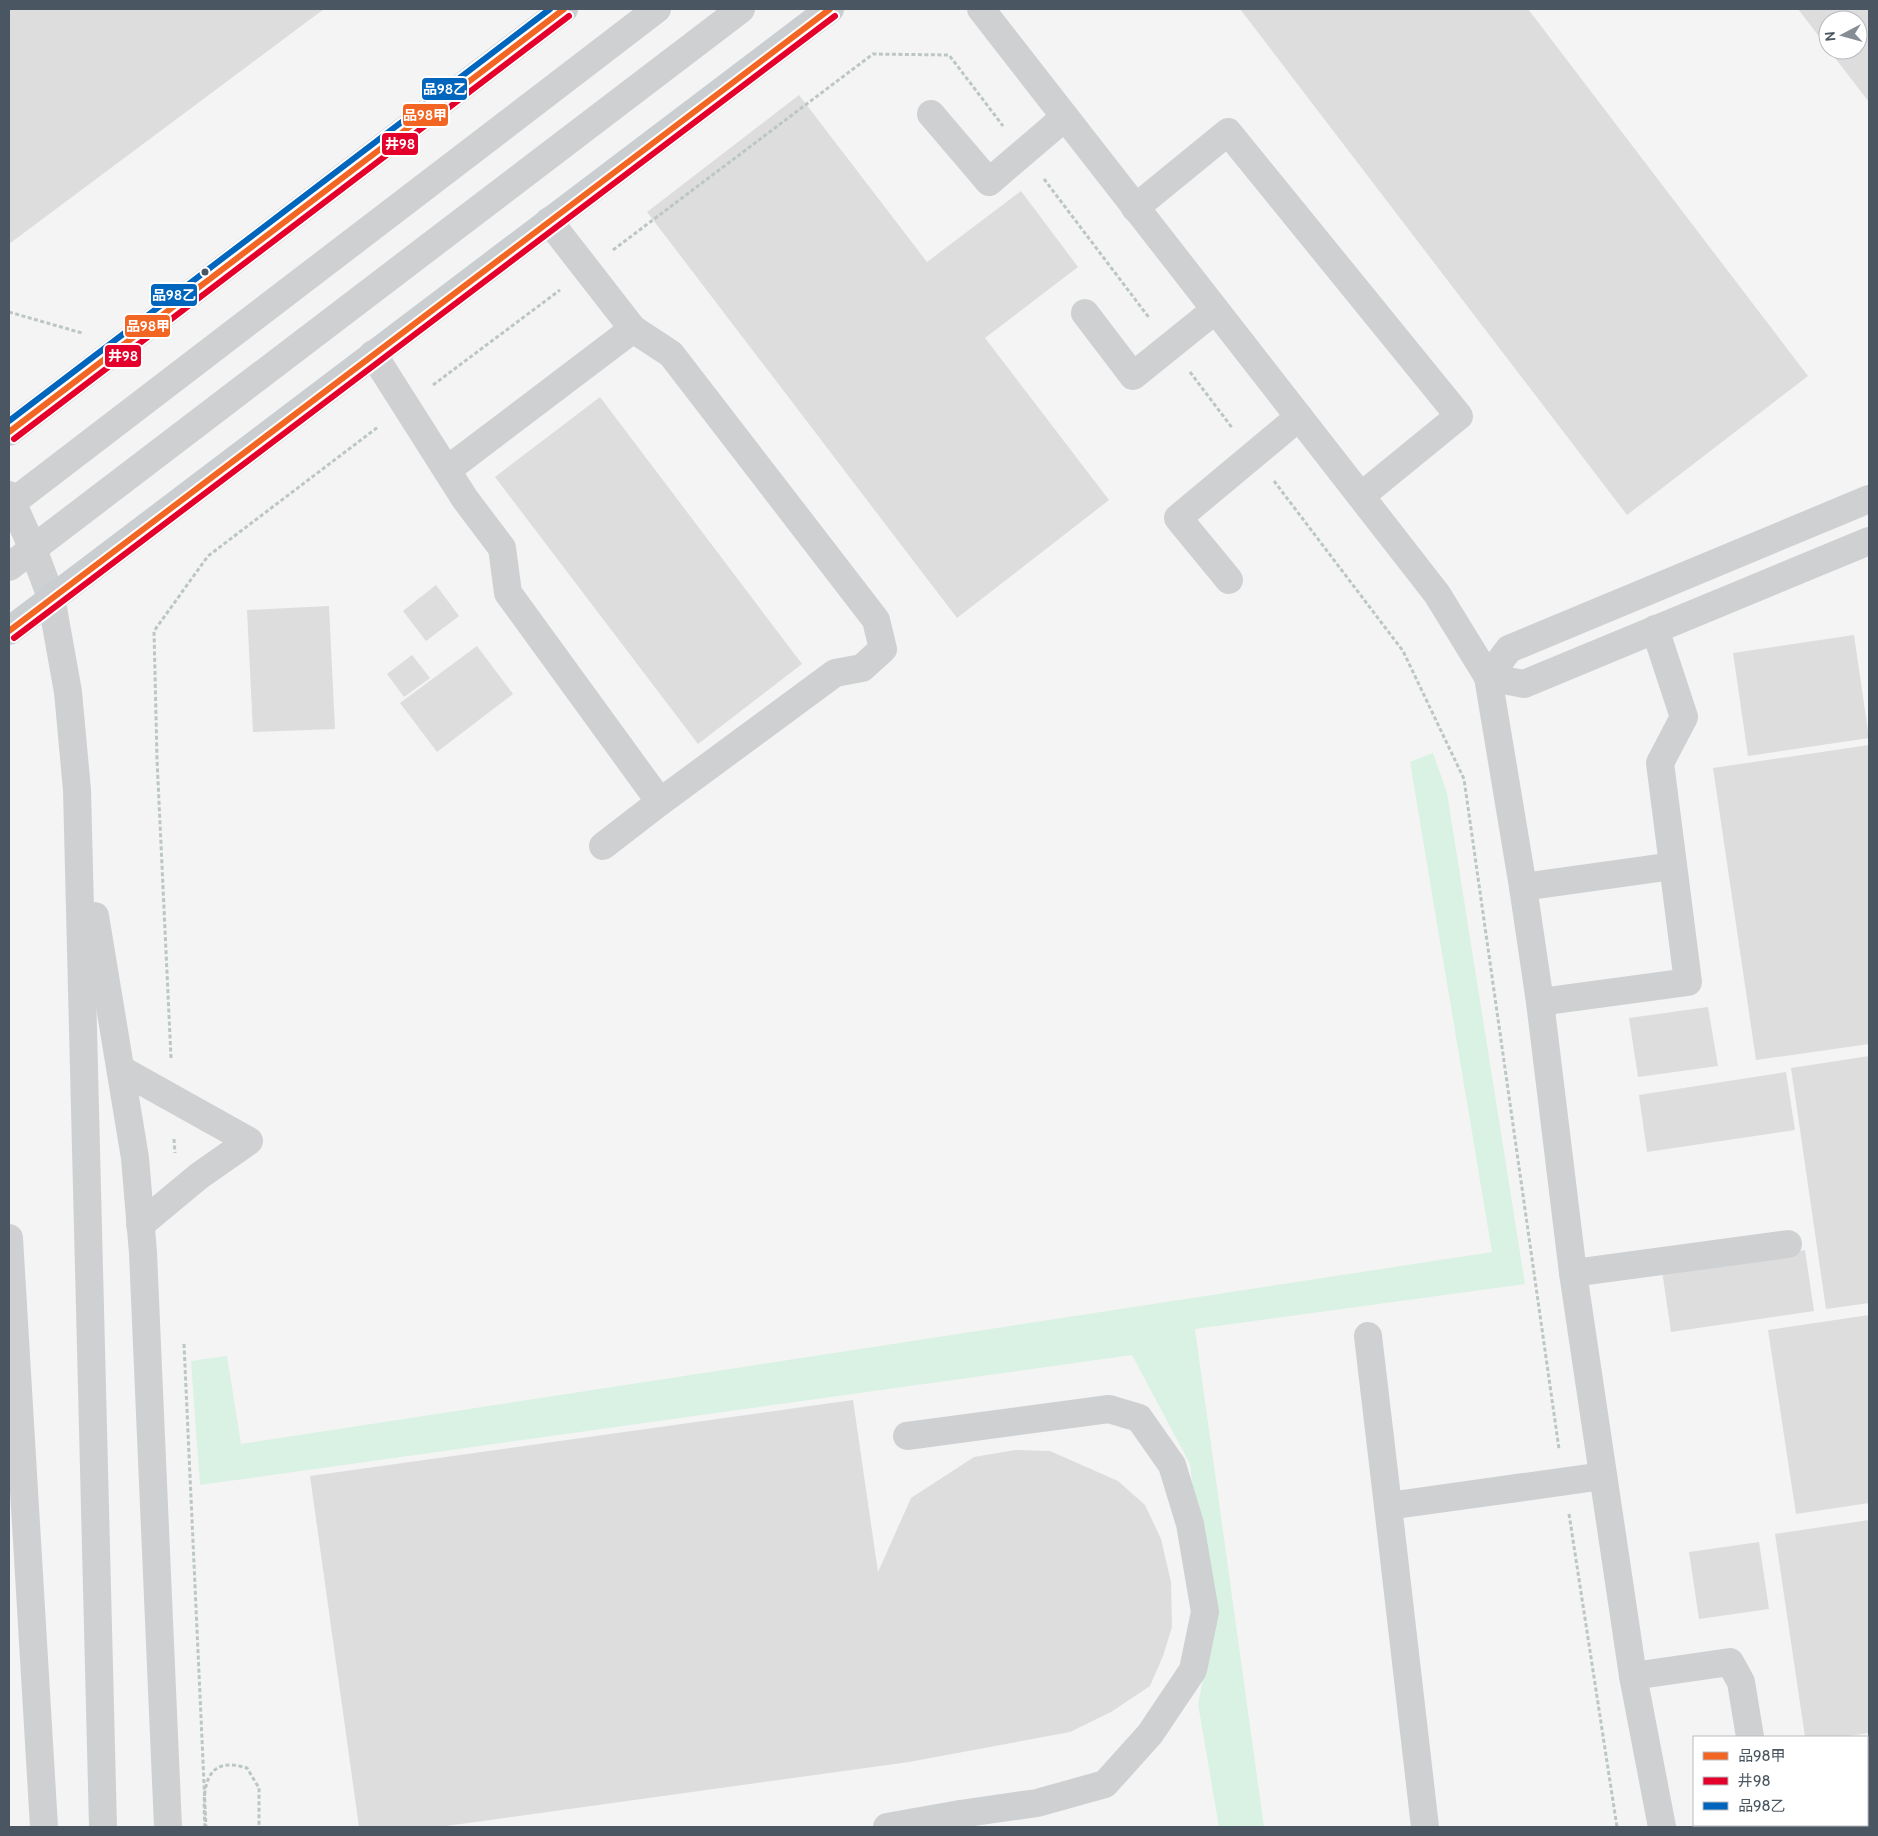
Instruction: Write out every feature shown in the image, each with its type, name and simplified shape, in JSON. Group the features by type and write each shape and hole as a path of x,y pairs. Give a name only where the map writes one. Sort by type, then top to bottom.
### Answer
{"main road":[{"path":"9,432 564,9"},
{"path":"9,631 830,9"}],"street":[{"path":"103,1827 79,821 68,692 51,598 34,549 10,501 657,9"},
{"path":"9,567 741,9"},
{"path":"981,9 1437,594 1488,677 1540,1002 1573,1273 1633,1676 1662,1827"},
{"path":"931,114 989,182 1065,117"},
{"path":"1135,208 1228,132 1459,416 1361,496"},
{"path":"549,221 633,329 670,354 876,620 883,649 862,668 835,673 603,846"},
{"path":"1085,313 1133,376 1216,310"},
{"path":"447,470 633,329"},
{"path":"373,354 465,498 502,548 508,593 660,802"},
{"path":"1229,580 1178,518 1299,417"},
{"path":"1488,677 1509,649 1869,499"},
{"path":"1488,677 1524,684 1869,541"},
{"path":"1540,1002 1688,982 1660,763 1684,717 1655,630"},
{"path":"79,821 122,1070 135,1158 140,1226 168,1827"},
{"path":"1523,887 1673,866"},
{"path":"122,1070 249,1141 199,1176 140,1226"},
{"path":"9,1238 44,1827"},
{"path":"1573,1273 1788,1244"},
{"path":"1368,1336 1425,1827"},
{"path":"887,1827 960,1821 1037,1803 1105,1784 1150,1734 1193,1670 1205,1612 1190,1524 1172,1466 1139,1418 1109,1409 906,1436"},
{"path":"1388,1506 1603,1476"},
{"path":"1633,1676 1730,1662 1741,1682 1750,1736"}],"path":[{"path":"177,1194 157,759 154,630 208,556 872,54 949,55 1403,651 1464,779 1564,1481 1617,1827"},
{"path":"9,312 81,334 88,328"},
{"path":"184,1343 205,1827"},
{"path":"205,1827 204,1797 209,1777 217,1768 230,1765 247,1768 259,1788 258,1827"}],"green space":[{"path":"1433,753 1447,793 1525,1284 1195,1329 1264,1827 1219,1827 1198,1704 1209,1652 1190,1464 1132,1355 200,1485 191,1361 227,1356 241,1444 1492,1252 1410,762"}],"building":[{"path":"9,9 324,9 9,244"},
{"path":"1240,9 1528,9 1808,376 1627,515"},
{"path":"1798,9 1869,9 1869,102 1837,60 1868,60 1868,10 1818,10 1818,35"},
{"path":"799,95 927,262 1021,191 1078,267 985,338 1109,500 957,618 647,212"},
{"path":"600,397 802,664 698,744 495,477"},
{"path":"436,585 459,616 426,641 403,611"},
{"path":"329,606 335,729 253,732 247,610"},
{"path":"1854,635 1869,738 1748,756 1733,653"},
{"path":"477,646 513,694 437,752 400,703"},
{"path":"412,655 430,678 404,697 387,674"},
{"path":"1869,745 1869,1044 1756,1060 1713,768"},
{"path":"1708,1007 1718,1066 1638,1077 1629,1018"},
{"path":"1869,1056 1869,1303 1826,1309 1791,1068"},
{"path":"1786,1072 1795,1130 1647,1152 1639,1095"},
{"path":"1805,1250 1814,1311 1671,1332 1662,1271"},
{"path":"1869,1315 1869,1503 1796,1514 1768,1330"},
{"path":"853,1400 878,1572 911,1498 974,1457 1015,1450 1050,1451 1118,1481 1145,1505 1161,1539 1171,1582 1172,1627 1163,1656 1150,1686 1111,1712 1070,1732 909,1762 439,1827 359,1827 310,1476"},
{"path":"1869,1520 1869,1733 1849,1736 1805,1736 1775,1534"},
{"path":"1759,1542 1769,1609 1699,1619 1689,1552"}],"transit line":[{"name":"品98乙","path":"9,421 550,9"},
{"name":"品98甲","path":"9,432 564,9"},
{"name":"品98甲","path":"9,631 830,9"},
{"name":"井98","path":"14,439 569,16"},
{"name":"井98","path":"14,638 835,16"}]}
